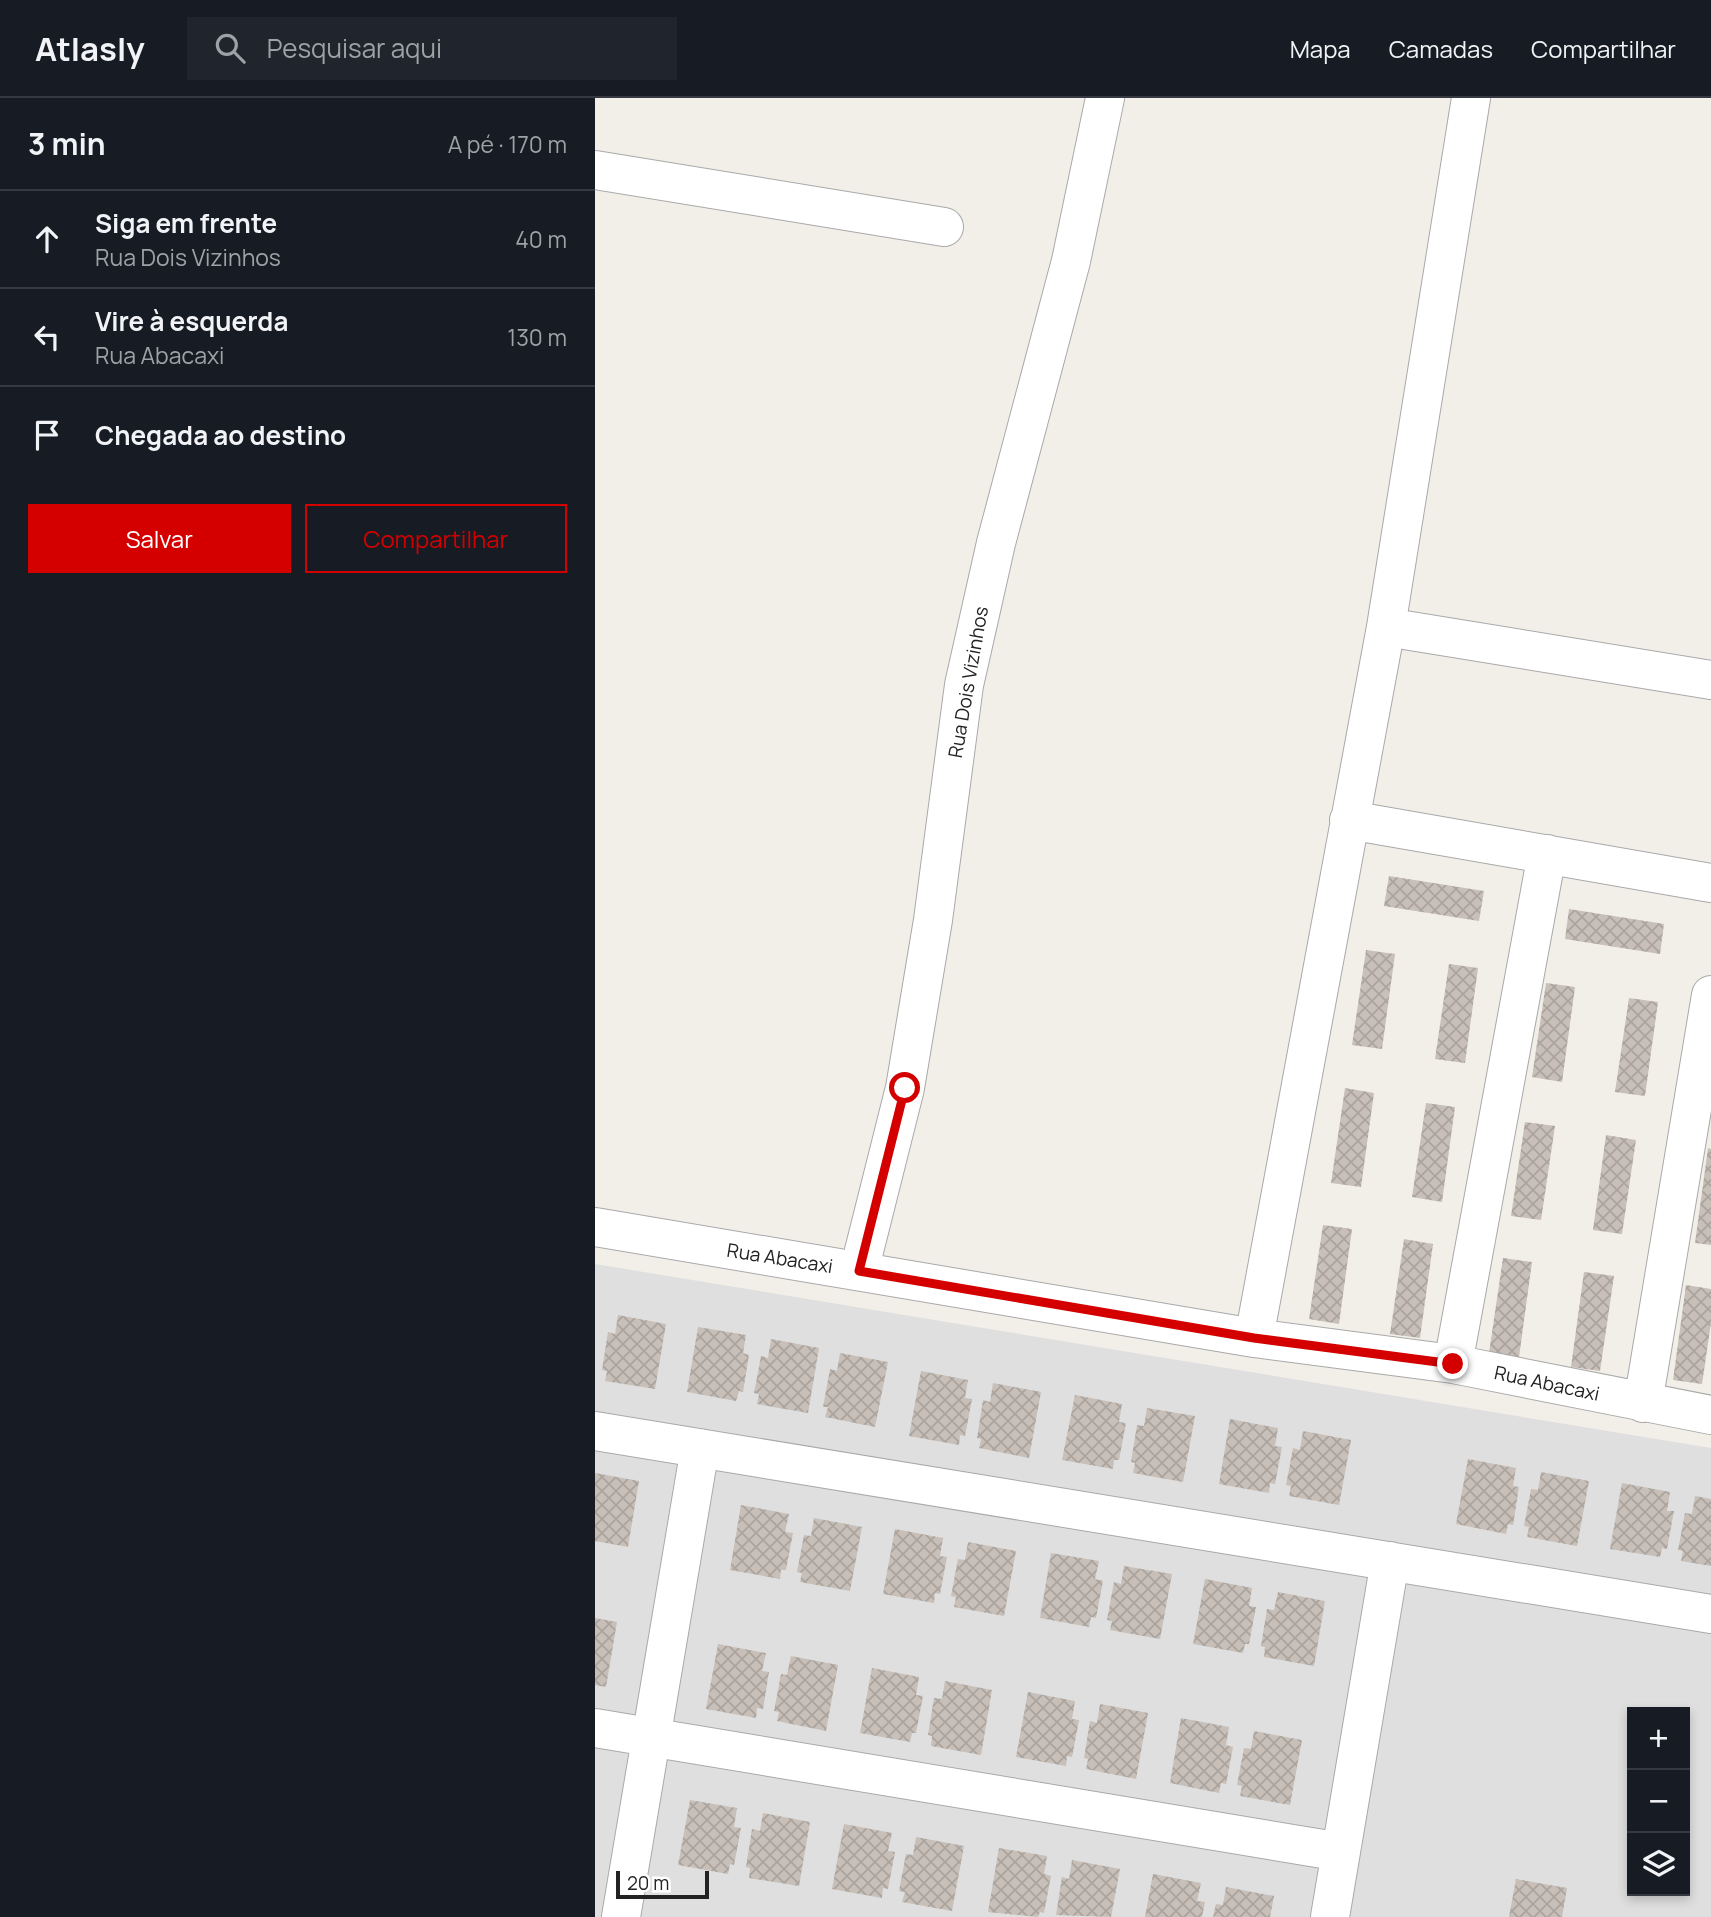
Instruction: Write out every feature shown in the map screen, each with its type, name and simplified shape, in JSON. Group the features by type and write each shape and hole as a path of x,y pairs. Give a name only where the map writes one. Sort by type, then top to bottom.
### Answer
{"street":[{"name":"Rua Dois Vizinhos","path":"859,1271 905,1088 933,920 964,685 996,543 1071,261 1105,98"},
{"path":"1254,1338 1385,627 1471,98"},
{"path":"595,170 944,227"},
{"path":"1385,627 1711,680"},
{"path":"1349,820 1711,883"},
{"path":"1453,1364 1547,854"},
{"path":"1643,1403 1711,995"},
{"name":"Rua Abacaxi","path":"595,1227 1254,1338 1453,1364 1711,1415"},
{"path":"595,1431 1711,1614"},
{"path":"621,1917 700,1448"},
{"path":"1330,1917 1390,1561"},
{"path":"595,1728 1341,1852"}],"shaded area":[{"path":"595,1264 1711,1448 1711,1917 595,1917"}],"building":[{"path":"1389,876 1484,891 1479,921 1384,906"},
{"path":"1569,909 1664,924 1660,954 1565,939"},
{"path":"1366,950 1395,954 1382,1049 1352,1045"},
{"path":"1449,964 1478,968 1465,1063 1435,1059"},
{"path":"1546,983 1575,987 1562,1082 1532,1077"},
{"path":"1629,998 1658,1002 1645,1096 1615,1092"},
{"path":"1345,1088 1374,1093 1361,1187 1331,1183"},
{"path":"1426,1103 1455,1107 1442,1202 1412,1197"},
{"path":"1525,1122 1555,1126 1541,1220 1511,1216"},
{"path":"1606,1135 1636,1140 1622,1234 1593,1230"},
{"path":"1708,1148 1711,1149 1711,1245 1695,1243"},
{"path":"1323,1225 1352,1229 1339,1324 1309,1319"},
{"path":"1404,1239 1433,1244 1420,1338 1390,1334"},
{"path":"1503,1258 1532,1262 1519,1357 1489,1353"},
{"path":"1584,1272 1614,1276 1600,1371 1571,1367"},
{"path":"1686,1285 1711,1289 1711,1323 1702,1384 1673,1380"},
{"path":"618,1315 666,1324 655,1389 605,1381 607,1371 602,1370 608,1332 615,1334"},
{"path":"698,1327 746,1335 743,1353 749,1355 743,1392 739,1391 736,1401 687,1392"},
{"path":"771,1339 819,1348 808,1413 757,1404 759,1394 754,1393 761,1356 768,1358"},
{"path":"840,1353 888,1362 875,1427 825,1417 828,1407 823,1407 830,1369 837,1371"},
{"path":"921,1371 968,1380 965,1398 972,1399 965,1436 960,1435 959,1445 909,1436"},
{"path":"993,1383 1041,1392 1029,1458 979,1448 981,1439 977,1438 983,1400 990,1402"},
{"path":"1075,1395 1122,1404 1119,1422 1126,1423 1119,1460 1114,1460 1113,1469 1062,1460"},
{"path":"1147,1408 1195,1416 1183,1482 1133,1473 1135,1463 1131,1462 1137,1425 1144,1426"},
{"path":"1230,1419 1278,1428 1275,1446 1282,1447 1275,1484 1270,1483 1269,1493 1219,1484"},
{"path":"1303,1431 1351,1440 1339,1505 1289,1496 1291,1486 1286,1485 1293,1448 1300,1450"},
{"path":"1468,1459 1516,1468 1513,1486 1519,1487 1513,1525 1508,1524 1506,1534 1456,1524"},
{"path":"1541,1472 1589,1481 1577,1546 1527,1537 1529,1527 1524,1526 1531,1489 1538,1490"},
{"path":"595,1473 639,1481 628,1547 595,1541"},
{"path":"1622,1483 1670,1492 1667,1511 1674,1511 1667,1549 1662,1548 1660,1557 1610,1549"},
{"path":"1695,1496 1711,1499 1711,1566 1681,1561 1683,1551 1678,1550 1685,1513 1692,1514"},
{"path":"741,1505 789,1514 785,1532 793,1533 786,1570 781,1570 780,1579 730,1570"},
{"path":"814,1518 862,1527 850,1591 800,1582 802,1573 797,1572 804,1535 811,1536"},
{"path":"895,1529 943,1538 940,1556 947,1557 940,1594 935,1593 934,1603 883,1594"},
{"path":"968,1542 1016,1551 1004,1616 954,1607 956,1597 951,1596 958,1559 965,1560"},
{"path":"1051,1553 1099,1561 1095,1579 1103,1581 1096,1618 1091,1617 1089,1627 1040,1618"},
{"path":"1124,1566 1172,1574 1160,1639 1110,1630 1112,1621 1107,1620 1114,1582 1121,1584"},
{"path":"1205,1579 1252,1588 1249,1606 1256,1607 1249,1644 1245,1644 1243,1653 1193,1644"},
{"path":"1278,1592 1325,1601 1314,1666 1264,1657 1265,1647 1261,1646 1267,1609 1274,1610"},
{"path":"595,1618 617,1622 606,1687 595,1685"},
{"path":"718,1644 766,1653 762,1671 769,1672 763,1709 757,1708 756,1718 706,1709"},
{"path":"791,1656 838,1665 826,1731 777,1721 779,1712 774,1711 781,1674 787,1675"},
{"path":"872,1668 919,1677 916,1695 923,1696 916,1733 912,1733 910,1742 860,1733"},
{"path":"945,1681 992,1690 981,1755 931,1746 932,1736 928,1735 934,1698 942,1699"},
{"path":"1028,1692 1075,1701 1072,1719 1079,1720 1072,1757 1067,1756 1066,1766 1016,1757"},
{"path":"1100,1704 1148,1713 1136,1779 1086,1769 1088,1759 1084,1758 1090,1721 1097,1723"},
{"path":"1181,1718 1229,1727 1226,1745 1233,1747 1226,1784 1221,1783 1219,1793 1170,1783"},
{"path":"1254,1731 1302,1740 1290,1805 1240,1796 1242,1786 1237,1785 1244,1748 1251,1749"},
{"path":"690,1800 737,1808 734,1827 741,1828 734,1865 730,1864 728,1874 678,1865"},
{"path":"763,1813 810,1822 799,1886 749,1878 750,1868 746,1867 752,1829 760,1831"},
{"path":"844,1824 892,1833 888,1851 895,1852 888,1889 883,1888 882,1898 832,1889"},
{"path":"916,1837 964,1846 952,1911 902,1902 905,1892 899,1891 906,1854 913,1855"},
{"path":"999,1848 1047,1856 1044,1874 1051,1876 1044,1913 1040,1912 1038,1917 988,1912"},
{"path":"1072,1860 1120,1869 1111,1917 1056,1915 1062,1877 1069,1879"},
{"path":"1153,1874 1201,1883 1197,1901 1205,1902 1202,1917 1145,1917"},
{"path":"1516,1879 1567,1888 1562,1917 1509,1917"},
{"path":"1226,1887 1274,1896 1270,1917 1213,1917 1216,1904 1223,1905"}],"route":[{"path":"905,1088 859,1271 1254,1338 1453,1364"}]}
